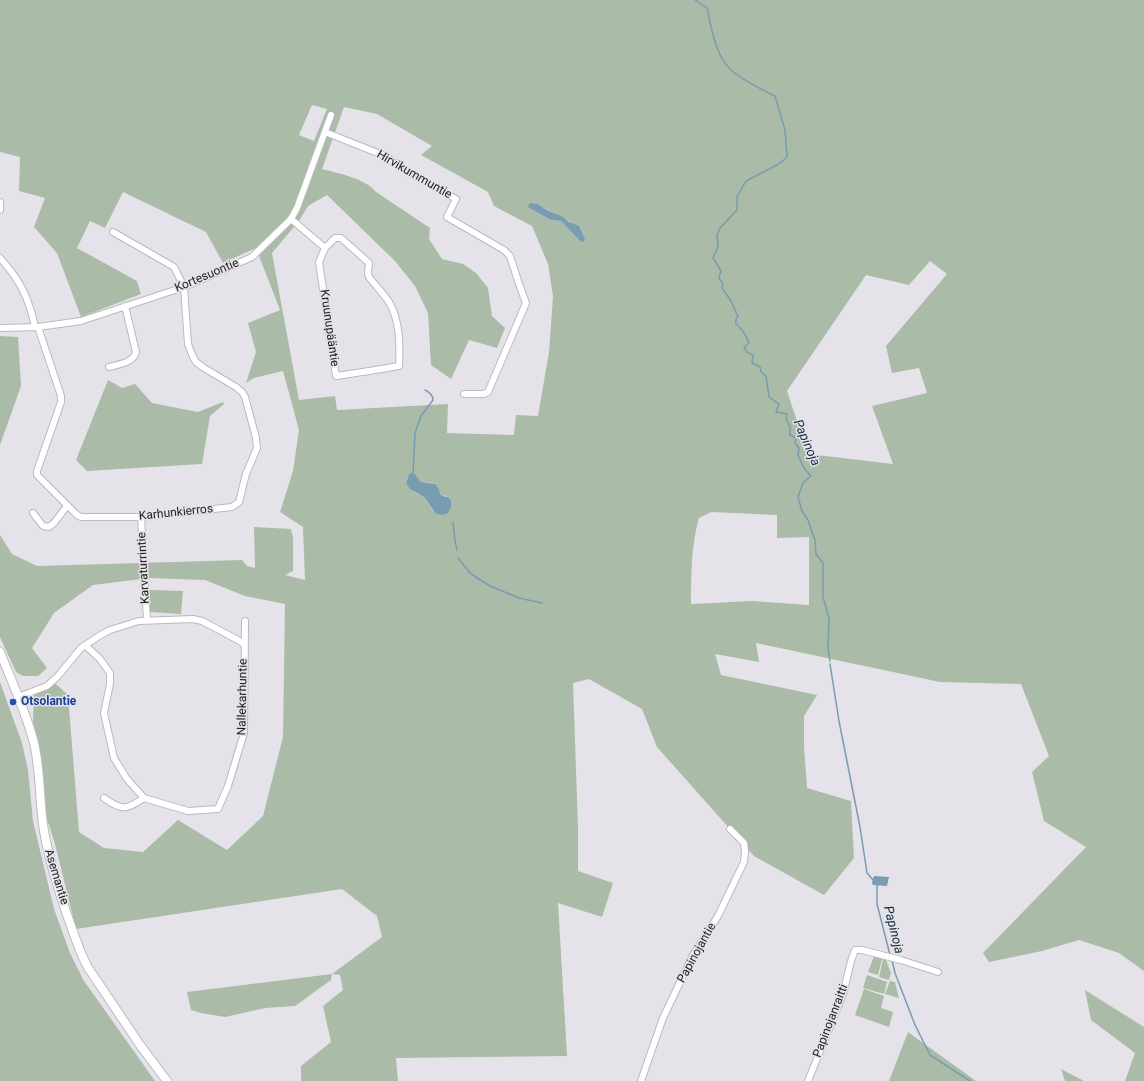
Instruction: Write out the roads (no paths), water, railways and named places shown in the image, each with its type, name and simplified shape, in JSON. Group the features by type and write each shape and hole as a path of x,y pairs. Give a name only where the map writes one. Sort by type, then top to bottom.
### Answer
{"main road":[{"name":"Asemantie","path":"0,652 26,718 34,744 41,814 47,848 81,953 87,966 131,1032 167,1081"}],"street":[{"name":"Kortesuontie","path":"0,328 36,327 81,321 184,286 252,257 291,219 297,208 331,115"},
{"name":"Hirvikummuntie","path":"325,132 385,156 408,172 456,199 447,217 504,250 510,256 526,303 488,392 484,394 464,394"},
{"path":"0,202 0,210"},
{"path":"291,219 325,248"},
{"path":"113,232 174,267 184,286"},
{"name":"Kruunupääntie","path":"335,238 341,238 369,263 369,277 388,301 394,313 399,336 399,366 336,376 320,262 325,248 335,238"},
{"path":"0,258 13,272 24,291 36,327"},
{"name":"Karhunkierros","path":"36,327 61,396 61,402 37,471 37,475 66,506 81,518 141,517 232,507 239,502 246,474 257,448 256,438 245,397 242,392 204,368 196,362 193,357 188,344 184,286"},
{"path":"110,367 132,360 136,352 125,306"},
{"path":"33,513 43,526 49,526 54,523 66,506"},
{"name":"Karvaturrintie","path":"141,517 147,620"},
{"path":"18,697 47,686 58,676 81,648 99,636 110,630 139,621 193,619 202,621 244,644"},
{"path":"244,621 244,644"},
{"name":"Nallekarhuntie","path":"144,798 188,811 218,809 228,786 244,733 244,644"},
{"path":"86,646 100,659 110,673 110,684 104,713 114,758 127,779 144,798 125,808 114,805 104,798"},
{"name":"Papinojantie","path":"641,1081 663,1018 693,955 718,916 744,862 744,843 730,829"},
{"name":"Papinojanraitti","path":"808,1081 843,994 855,950 862,950 938,972"}],"water":[{"path":"530,203 538,204 563,217 569,222 579,226 585,239 584,242 580,241 561,221 551,220 529,208 528,206"},
{"path":"409,474 415,474 421,482 435,484 441,495 449,498 451,506 448,513 442,515 435,513 425,498 410,489 406,483"},
{"path":"874,876 889,877 887,886 873,885 872,883"}],"waterway":[{"name":"Papinoja","path":"695,0 707,8 715,42 726,65 742,78 775,96 785,130 787,157 779,164 746,181 737,197 737,210 720,228 717,235 718,247 713,258 721,271 719,278 723,284 722,288 731,301 738,316 736,319 736,324 747,337 749,343 744,347 747,352 753,355 752,363 760,367 761,372 766,376 769,397 779,404 776,412 787,414 786,419 790,427 790,435 796,438 795,443 799,448 798,455 804,468 811,476 803,483 798,497 802,511 808,520 815,540 816,554 823,563 823,597 829,618 828,648 830,661"},
{"path":"413,473 415,433 421,416 433,400 430,394 425,390"},
{"path":"453,522 457,550"},
{"path":"458,558 471,574 490,586 519,598 542,603"},
{"name":"Papinoja","path":"830,664 867,873 874,881"},
{"name":"Papinoja","path":"878,885 877,904 890,955"},
{"name":"Papinoja","path":"892,960 895,973 915,1025 930,1055 970,1081"}],"place":[{"name":"Otsolantie","path":"13,702"}]}
